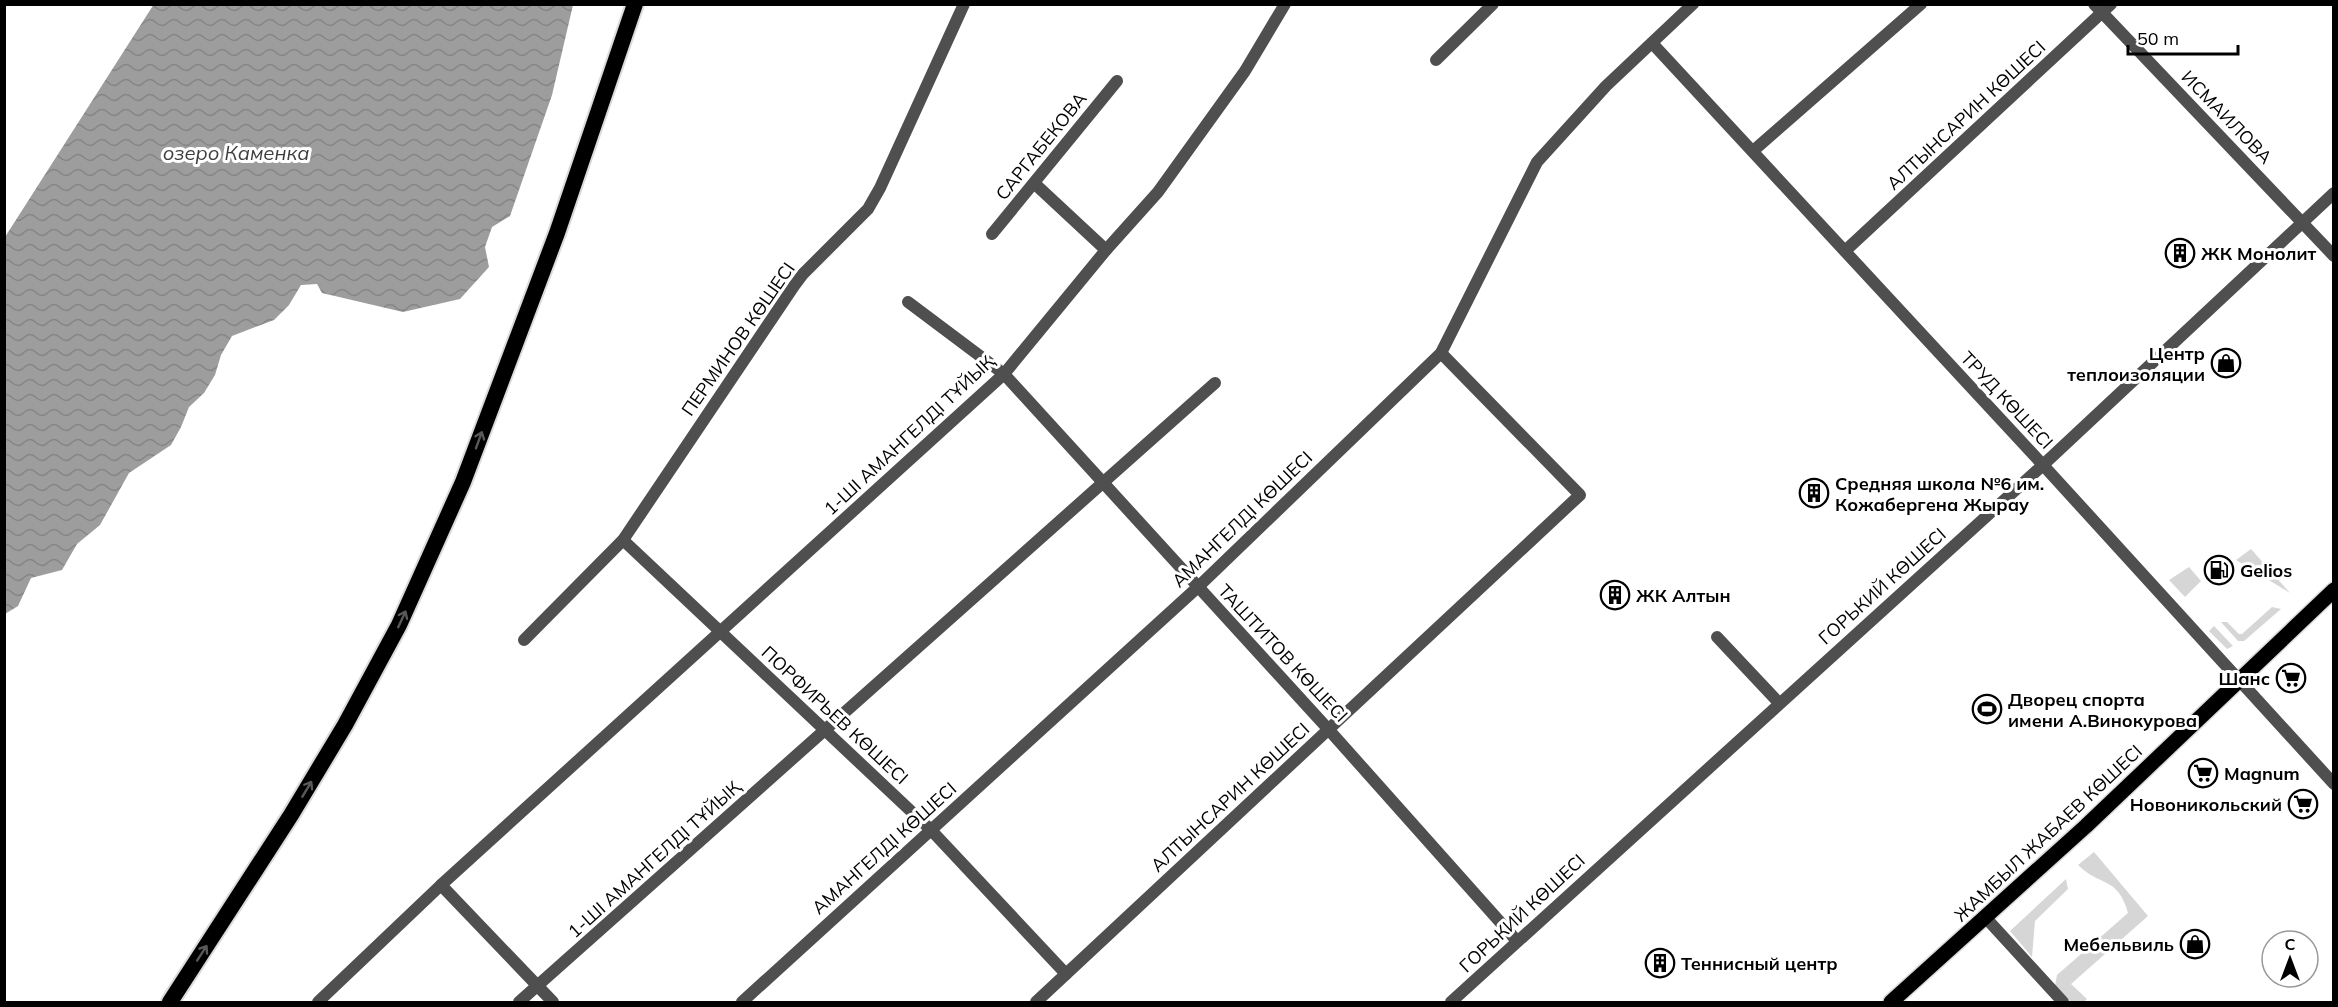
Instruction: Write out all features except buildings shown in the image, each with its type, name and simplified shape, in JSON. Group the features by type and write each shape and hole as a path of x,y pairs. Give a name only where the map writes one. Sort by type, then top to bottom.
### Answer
{"highway":[{"path":"170,1002 291,815 345,725 399,625 463,482 557,233 635,4"}],"main road":[{"name":"ЖАМБЫЛ ЖАБАЕВ КӨШЕСІ","path":"1891,1002 1986,918 2334,590"}],"street":[{"name":"ПЕРМИНОВ КӨШЕСІ","path":"524,640 623,540 799,280 868,209 880,188 964,4"},
{"name":"1-ШІ АМАНГЕЛДІ ТҰЙЫҚ","path":"441,885 1004,374 1106,250 1158,192 1245,71 1286,4"},
{"path":"1436,60 1493,4"},
{"name":"АМАНГЕЛДІ КӨШЕСІ","path":"742,1002 1198,587 1441,353 1537,162 1606,86 1693,4"},
{"path":"1753,152 1921,4"},
{"name":"ИСМАИЛОВА","path":"2102,7 2334,256"},
{"name":"АЛТЫНСАРИН КӨШЕСІ","path":"1845,251 2102,7"},
{"name":"ТРУД КӨШЕСІ","path":"1652,43 2043,465 2334,784"},
{"name":"САРГАБЕКОВА","path":"992,234 1117,81"},
{"path":"1034,183 1106,250"},
{"name":"ГОРЬКИЙ КӨШЕСІ","path":"1451,1002 2043,465 2334,193"},
{"name":"ТАШТИТОВ КӨШЕСІ","path":"908,302 1004,374 1329,730 1517,941"},
{"name":"АЛТЫНСАРИН КӨШЕСІ","path":"1036,1002 1580,495 1441,353"},
{"name":"1-ШІ АМАНГЕЛДІ ТҰЙЫҚ","path":"519,1002 1215,383"},
{"name":"ПОРФИРЬЕВ КӨШЕСІ","path":"623,540 931,830 1066,974"},
{"path":"1717,637 1779,703"},
{"path":"318,1002 441,885 553,1002"},
{"path":"1986,918 2063,1002"}],"shaded area":[{"path":"2251,549 2290,593 2236,560"},
{"path":"2189,567 2201,581 2185,597 2169,580"},
{"path":"2272,607 2281,609 2244,641 2238,641 2221,622 2227,622 2239,634 2242,634"},
{"path":"2214,626 2233,646 2227,649 2209,631"},
{"path":"2094,852 2148,916 2071,984 2087,999 2084,1002 2071,1002 2055,986 2057,975 2128,913 2124,901 2114,887 2094,877 2078,865"},
{"path":"2066,879 2068,889 2035,921 2032,957 2010,931"}],"water":[{"name":"озеро Каменка","path":"154,4 573,5 552,95 510,216 492,227 485,247 489,267 460,299 403,312 322,293 317,284 301,285 289,305 274,320 232,336 221,355 215,375 204,393 189,407 171,445 129,473 100,525 77,544 62,570 31,578 18,606 5,614 5,237"}],"place":[{"name":"ЖК Монолит","path":"2180,253"},
{"name":"Центр теплоизоляции","path":"2226,363"},
{"name":"Средняя школа №6 им. Кожабергена Жырау","path":"1814,493"},
{"name":"Gelios","path":"2219,570"},
{"name":"ЖК Алтын","path":"1615,595"},
{"name":"Шанс","path":"2291,678"},
{"name":"Дворец спорта имени А.Винокурова","path":"1987,709"},
{"name":"Magnum","path":"2203,773"},
{"name":"Новоникольский","path":"2303,804"},
{"name":"Мебельвиль","path":"2195,944"},
{"name":"Теннисный центр","path":"1660,963"}]}
